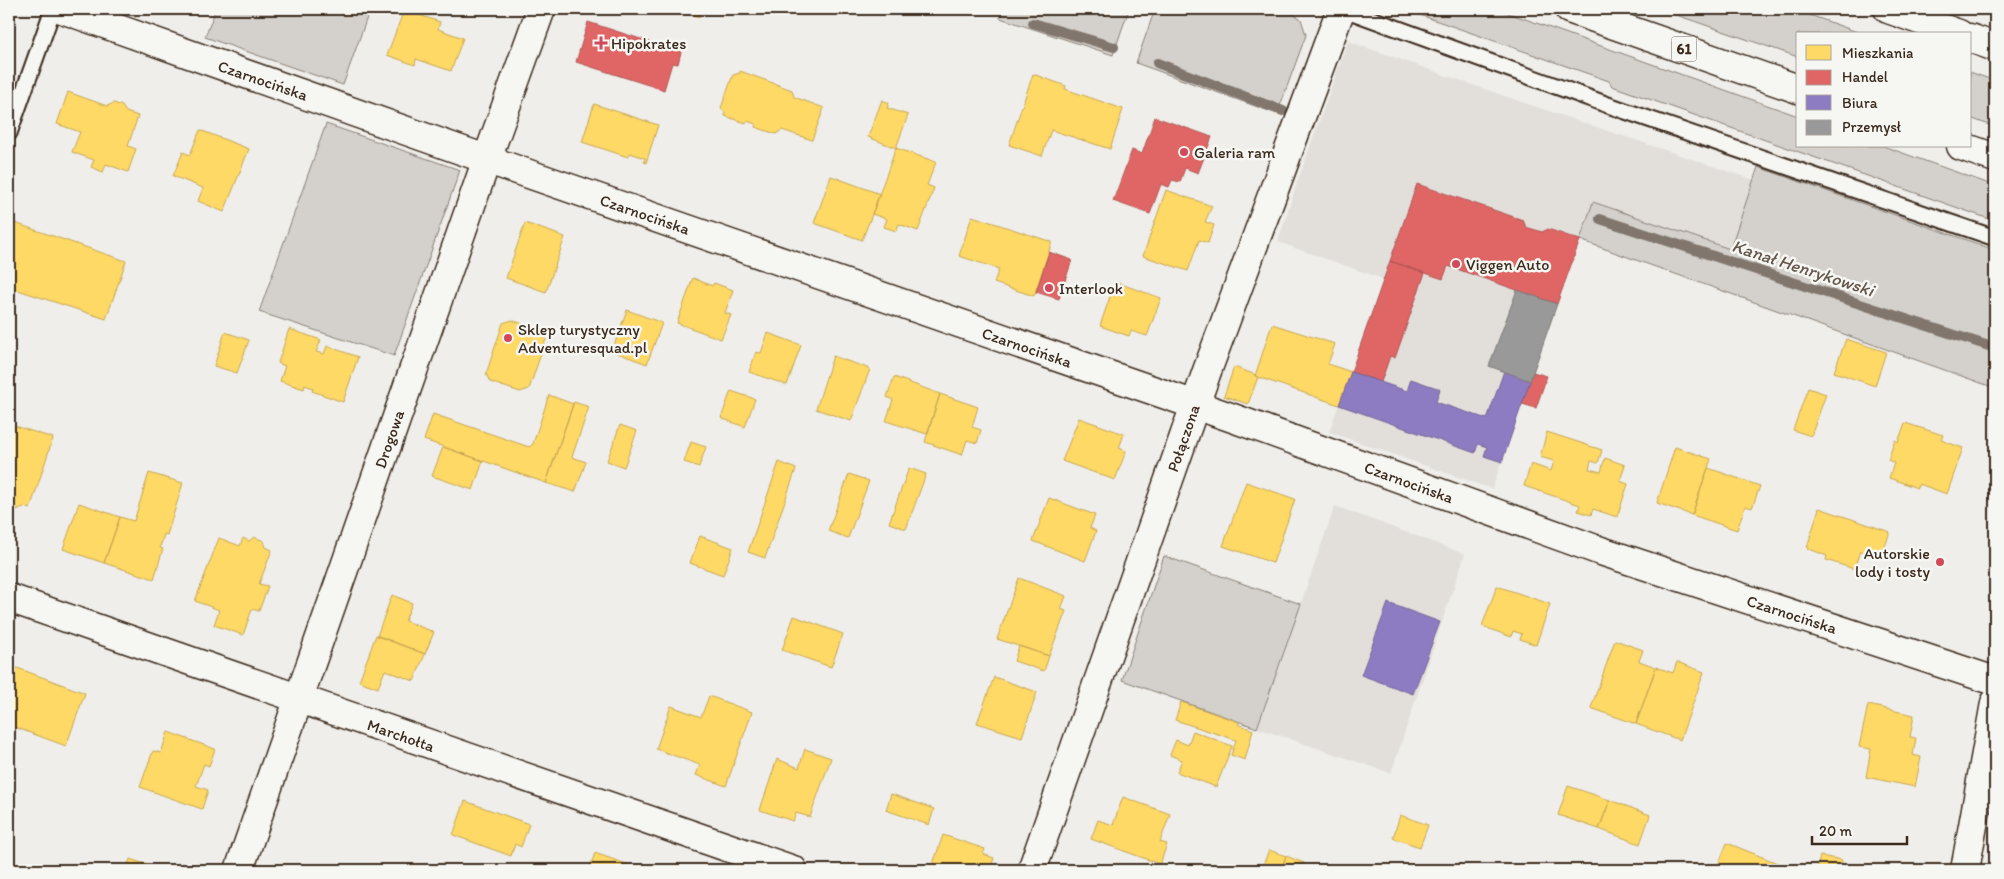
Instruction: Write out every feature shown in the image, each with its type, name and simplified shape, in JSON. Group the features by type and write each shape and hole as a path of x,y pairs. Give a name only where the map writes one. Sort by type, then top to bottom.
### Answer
{"street":[{"name":"Czarnocińska","path":"62,9 1195,406 1598,550 1995,681"},
{"name":"Drogowa","path":"239,870 486,159 541,9"},
{"name":"Połączona","path":"1032,870 1195,406 1343,9"},
{"name":"61","path":"1569,9 1796,88"},
{"path":"1888,9 1952,32"},
{"path":"1972,39 1995,47"},
{"path":"1966,148 1995,158"},
{"name":"Marchołta","path":"9,598 297,700 792,870"},
{"path":"1965,870 1995,703"}],"lane":[{"path":"9,133 52,9"},
{"path":"1343,9 1608,105 1995,238"}],"shaded area":[{"path":"216,9 370,9 343,85 205,37"},
{"path":"1003,9 1129,9 1113,55 1000,18"},
{"path":"1155,9 1285,9 1301,19 1306,35 1277,114 1136,63"},
{"path":"1403,9 1497,9 1796,115 1796,148 1889,148 1984,182 1995,186 1995,221 1612,86 1609,81"},
{"path":"1659,9 1793,9 1857,32 1796,32 1796,56"},
{"name":"Viggen Auto","path":"1348,41 1754,180 1730,249 1593,202 1492,489 1329,432 1383,279 1278,242"},
{"path":"1972,73 1995,81 1995,127 1972,119"},
{"path":"326,124 460,170 394,356 259,312"},
{"path":"1758,167 1995,250 1995,388 1580,240 1593,202 1730,249"},
{"path":"1335,506 1465,554 1391,773 1257,728"},
{"path":"1164,556 1301,604 1257,728 1122,680"}],"building: Mieszkania":[{"path":"677,9 701,9 699,17"},
{"path":"404,10 440,22 438,29 463,38 451,71 416,59 415,65 387,55"},
{"path":"740,71 792,90 794,97 824,108 812,140 782,130 776,134 755,127 756,124 747,121 746,123 725,116 721,108 733,75 740,73"},
{"path":"1033,74 1066,86 1065,89 1123,109 1110,149 1051,130 1042,156 1009,145"},
{"path":"68,92 107,106 114,103 122,106 126,112 138,116 128,146 136,149 128,172 106,164 103,172 91,167 94,160 72,152 80,132 57,124"},
{"path":"882,100 889,103 887,108 908,115 896,148 868,137"},
{"path":"594,104 658,125 646,163 644,162 645,158 630,153 628,157 582,142"},
{"path":"200,130 249,149 224,212 198,201 203,188 173,176 183,152 190,155"},
{"path":"896,148 936,162 927,185 934,188 918,231 899,224 896,231 884,227 887,219 872,214"},
{"path":"831,176 880,194 862,240 814,223"},
{"path":"1166,190 1212,206 1205,222 1214,225 1208,243 1199,240 1188,271 1143,256"},
{"path":"972,216 1052,242 1034,296 994,283 999,269 959,256"},
{"path":"9,221 126,261 106,319 9,287"},
{"path":"525,223 565,237 546,292 506,278"},
{"path":"693,278 712,286 714,283 733,290 725,313 731,315 721,339 677,323"},
{"path":"1115,282 1161,298 1147,336 1131,331 1129,336 1100,326"},
{"path":"627,310 662,323 647,364 612,351"},
{"path":"512,320 542,331 546,339 529,389 520,392 490,382 486,374 503,323"},
{"path":"1272,324 1335,344 1328,364 1351,372 1339,405 1255,376"},
{"path":"289,329 321,340 316,352 324,354 327,346 358,357 343,402 312,391 313,388 305,385 304,389 280,381 285,366 278,363"},
{"path":"225,332 249,340 237,373 214,366"},
{"path":"768,333 801,345 787,385 749,372 756,352 761,353"},
{"path":"1846,339 1886,352 1875,386 1834,372"},
{"path":"833,356 870,369 851,421 816,409"},
{"path":"1234,367 1258,377 1248,404 1224,396"},
{"path":"894,377 940,394 927,434 886,421 893,400 887,397"},
{"path":"1808,388 1826,394 1811,436 1793,430"},
{"path":"731,391 755,399 745,427 721,418"},
{"path":"940,394 978,407 972,427 981,430 977,443 967,440 962,455 925,442"},
{"path":"549,395 573,404 546,483 424,440 433,414 529,447 533,444"},
{"path":"574,402 589,407 572,457 586,462 575,492 546,483"},
{"path":"1079,418 1124,434 1119,448 1126,451 1115,480 1062,461"},
{"path":"1905,423 1943,435 1941,440 1963,448 1947,494 1919,484 1917,488 1889,478 1894,463 1888,460 1895,440 1898,442"},
{"path":"9,424 53,438 30,509 24,507 16,510 9,508"},
{"path":"620,425 637,431 624,467 607,461"},
{"path":"1547,432 1602,450 1598,463 1591,461 1589,469 1601,472 1605,458 1625,465 1620,481 1628,484 1617,517 1593,509 1591,515 1578,511 1580,505 1524,486 1531,464 1551,471 1554,461 1540,457"},
{"path":"691,442 706,447 699,467 684,462"},
{"path":"443,447 483,461 473,490 432,476"},
{"path":"1675,447 1711,459 1692,515 1657,503"},
{"path":"779,462 796,469 765,558 748,552"},
{"path":"909,468 926,474 906,529 889,523"},
{"path":"1708,468 1760,486 1752,508 1745,506 1737,530 1692,515"},
{"path":"149,473 183,483 167,535 164,534 160,548 163,549 154,579 104,563 120,517 134,521"},
{"path":"849,474 869,481 848,538 828,531"},
{"path":"1246,482 1295,499 1273,563 1223,546"},
{"path":"1049,498 1095,515 1090,528 1096,531 1085,561 1033,541"},
{"path":"79,503 120,517 104,563 63,549"},
{"path":"1819,508 1890,532 1881,558 1860,551 1854,569 1826,560 1827,556 1807,548"},
{"path":"700,536 733,548 723,575 690,563"},
{"path":"254,537 264,541 266,547 272,550 259,584 268,586 259,611 252,609 243,635 214,625 219,610 195,601 219,538 240,546 243,538 249,541"},
{"path":"1019,578 1066,596 1061,609 1066,611 1049,656 997,639"},
{"path":"1497,586 1550,604 1536,645 1520,639 1522,634 1513,631 1511,637 1482,626"},
{"path":"392,595 412,603 405,621 434,632 425,654 377,636"},
{"path":"794,616 843,634 831,667 782,650"},
{"path":"376,635 425,654 414,681 385,670 378,688 359,681"},
{"path":"1615,640 1643,650 1639,661 1656,667 1636,724 1591,708"},
{"path":"1019,646 1049,656 1044,671 1014,661"},
{"path":"1677,662 1704,672 1680,740 1636,724 1656,667 1673,673"},
{"path":"12,666 85,693 66,746 9,725 9,675"},
{"path":"994,677 1037,692 1022,737 977,723"},
{"path":"709,696 752,712 726,786 696,775 700,765 656,749 671,706 701,717"},
{"path":"1181,702 1239,722 1238,724 1253,730 1245,760 1231,755 1236,740 1175,720"},
{"path":"1868,705 1914,715 1910,737 1916,738 1913,755 1921,757 1915,787 1866,777 1871,749 1859,747"},
{"path":"1193,731 1232,746 1216,787 1177,772 1182,760 1170,755 1176,740 1188,745"},
{"path":"168,732 215,749 209,766 204,764 196,786 208,790 202,809 140,787 153,751 161,753"},
{"path":"805,749 831,758 810,817 796,813 793,821 760,810 777,759 799,768"},
{"path":"1568,786 1610,800 1599,829 1558,815"},
{"path":"891,794 934,809 929,825 886,810"},
{"path":"1123,797 1170,814 1160,842 1167,844 1160,864 1091,839 1098,820 1113,825"},
{"path":"1610,800 1650,815 1640,844 1599,829"},
{"path":"465,801 529,824 521,847 515,844 511,856 453,835"},
{"path":"1400,815 1428,825 1420,847 1393,838"},
{"path":"943,835 985,849 983,854 994,858 990,870 931,870"},
{"path":"1727,843 1790,868 1789,870 1716,870"},
{"path":"1269,850 1286,856 1281,870 1261,870"},
{"path":"595,853 629,865 627,870 589,870"},
{"path":"1286,856 1304,863 1302,870 1281,870"},
{"path":"1820,856 1842,860 1840,870 1817,870"},
{"path":"130,859 163,870 126,870"}],"building: Handel":[{"path":"588,22 681,52 678,64 672,63 664,90 576,62"},
{"path":"1155,117 1212,137 1198,173 1185,168 1180,182 1172,180 1169,187 1161,184 1150,214 1113,201 1132,150 1142,154"},
{"path":"1417,184 1523,220 1526,227 1542,232 1548,229 1580,240 1557,304 1448,266 1443,279 1390,261"},
{"path":"1049,252 1072,260 1059,299 1036,292"},
{"path":"1390,261 1425,273 1395,358 1390,356 1381,382 1351,372"},
{"path":"1533,372 1547,376 1536,408 1522,404"}],"building: Biura":[{"path":"1504,371 1530,381 1502,462 1484,456 1487,447 1478,444 1475,453 1339,405 1351,372 1407,391 1411,379 1440,389 1436,402 1487,419"},
{"path":"1388,603 1440,622 1413,694 1361,675"}],"building: Przemysł":[{"path":"1517,290 1557,304 1530,381 1489,366"}],"waterway":[{"name":"Kanał Henrykowski","path":"1033,23 1114,47"},
{"path":"1157,63 1283,111"},
{"name":"Kanał Henrykowski","path":"1600,219 1995,348"}],"place":[{"name":"Hipokrates","path":"601,43"},
{"name":"Galeria ram","path":"1184,152"},
{"name":"Viggen Auto","path":"1456,264"},
{"name":"Interlook","path":"1049,288"},
{"name":"Sklep turystyczny Adventuresquad.pl","path":"508,338"},
{"name":"Autorskie lody i tosty","path":"1940,562"}]}
